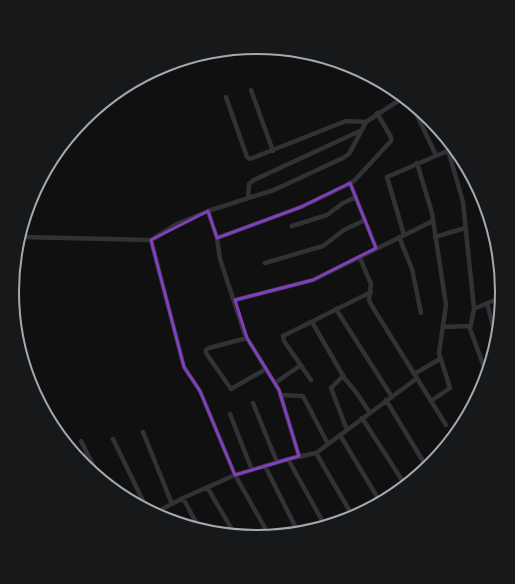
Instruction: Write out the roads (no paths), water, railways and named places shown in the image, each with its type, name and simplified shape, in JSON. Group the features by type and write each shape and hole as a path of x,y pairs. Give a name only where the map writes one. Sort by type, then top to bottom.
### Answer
{"street":[{"path":"251,90 273,151"},
{"path":"226,97 249,159 253,159 346,121 366,122"},
{"path":"26,236 151,240 177,224 208,211 274,190 343,158 349,154 366,122 377,113 399,100"},
{"path":"217,238 301,207 350,183 391,140 377,113"},
{"path":"416,114 436,154"},
{"path":"248,198 249,184 254,180 362,130"},
{"path":"421,313 412,269 387,177 436,154 449,150"},
{"path":"450,152 463,202 474,309 469,326 484,367"},
{"path":"417,163 433,221 446,305 440,348 440,359 450,388 430,401"},
{"path":"350,183 376,248"},
{"path":"292,226 327,215 343,203 356,197"},
{"path":"208,211 217,238 220,259 247,338 275,383 299,456"},
{"path":"265,263 323,246 344,230 365,220"},
{"path":"235,300 313,280 433,221"},
{"path":"435,237 465,228"},
{"path":"151,240 184,367 200,391 235,475 266,530"},
{"path":"360,258 370,281 371,292 369,300 372,306 446,425"},
{"path":"311,380 282,337 371,292"},
{"path":"474,309 496,300"},
{"path":"487,303 493,327"},
{"path":"336,309 392,397"},
{"path":"312,322 343,376 370,413"},
{"path":"444,327 469,326"},
{"path":"247,338 209,348 206,350 206,353 231,390 266,369"},
{"path":"414,374 440,359"},
{"path":"275,383 301,365"},
{"path":"343,376 331,388 347,430"},
{"path":"162,510 183,498 235,475 316,452 416,379"},
{"path":"280,395 303,396 328,444"},
{"path":"386,400 423,461"},
{"path":"253,403 278,462"},
{"path":"230,414 252,470"},
{"path":"362,418 402,480"},
{"path":"143,432 172,504"},
{"path":"340,435 378,498"},
{"path":"113,439 143,502"},
{"path":"81,440 93,465"},
{"path":"316,452 350,512"},
{"path":"288,459 322,521"},
{"path":"265,466 296,527"},
{"path":"208,487 232,529"},
{"path":"183,498 196,522"}]}
